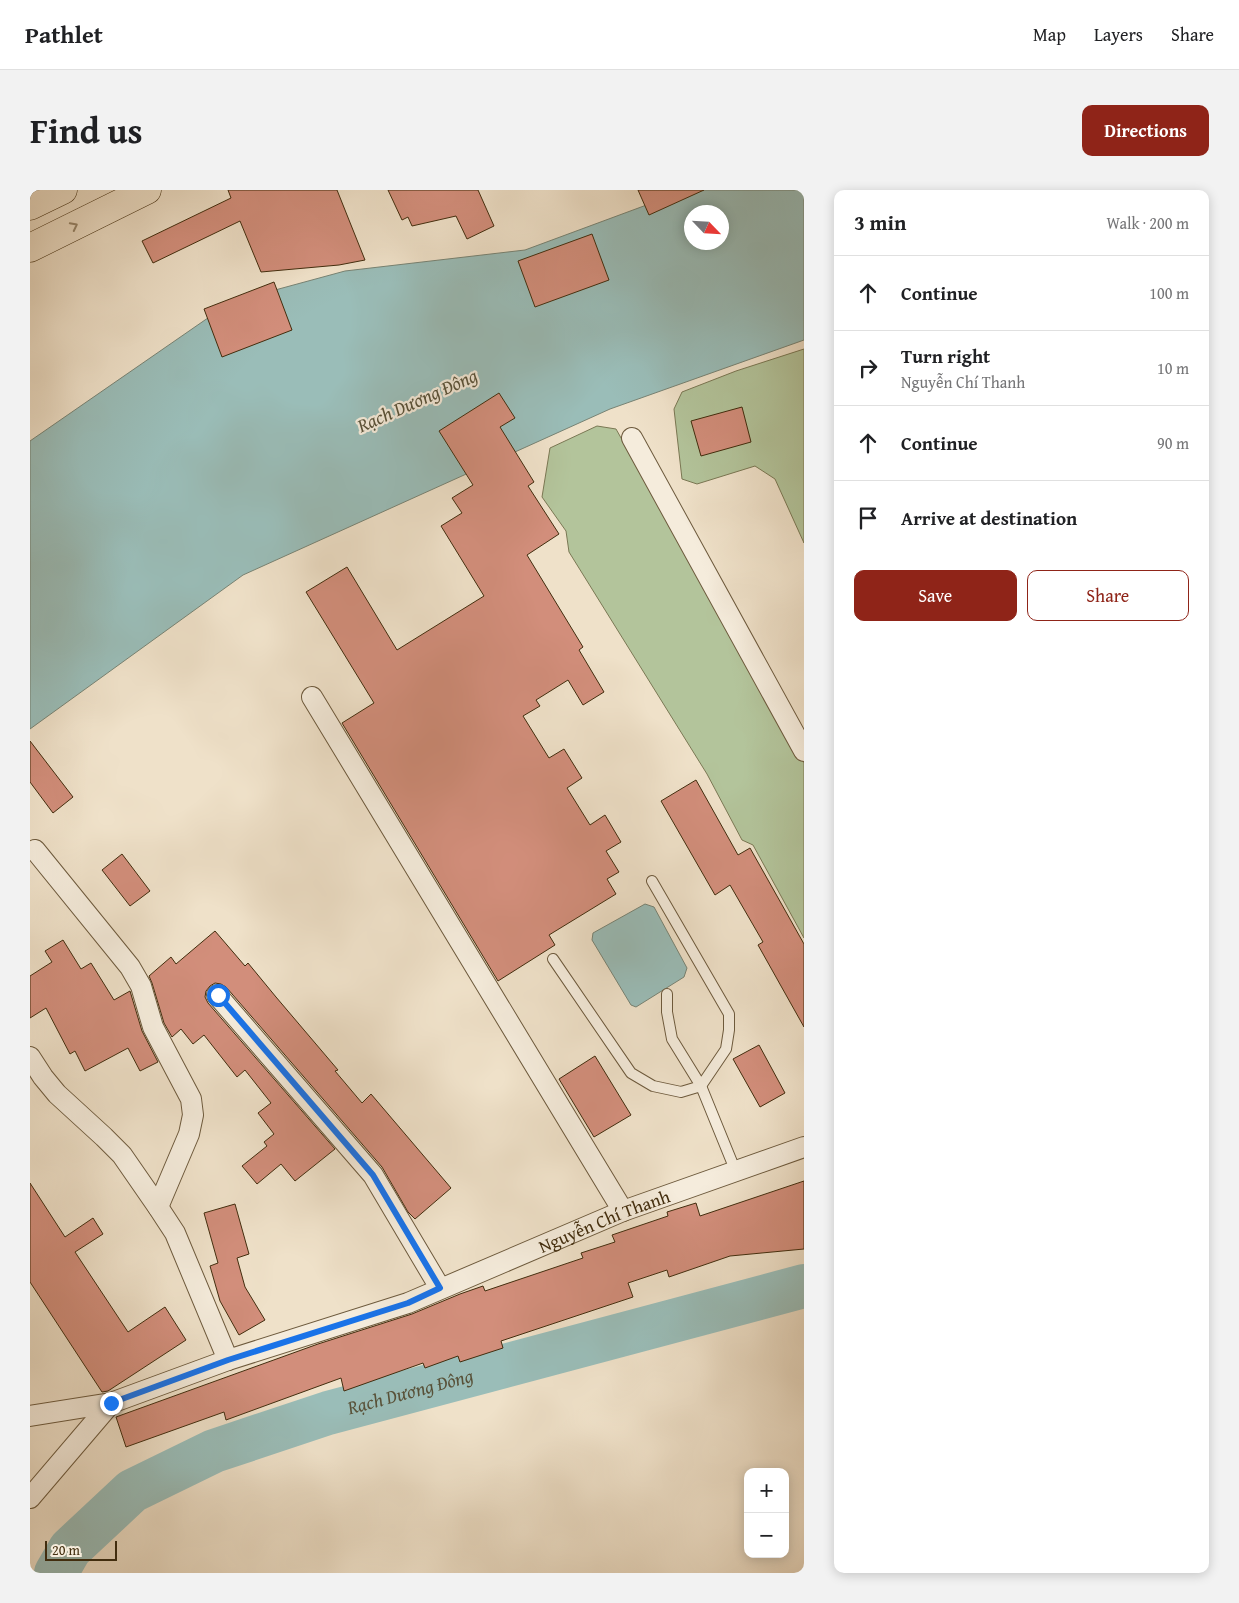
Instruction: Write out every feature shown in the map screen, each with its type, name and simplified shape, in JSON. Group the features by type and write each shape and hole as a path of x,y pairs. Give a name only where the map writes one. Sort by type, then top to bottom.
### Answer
{"main road":[{"path":"30,206 63,190"},
{"path":"30,248 147,190"}],"street":[{"path":"632,438 804,751"},
{"path":"312,697 623,1211"},
{"path":"35,850 130,967 141,986 153,1027 191,1100 193,1115 189,1134 158,1207"},
{"path":"218,995 373,1175 440,1288"},
{"path":"30,1057 57,1094 104,1136 122,1155 158,1207 175,1234 228,1360"},
{"name":"Nguyễn Chí Thanh","path":"30,1416 111,1403 228,1360 408,1303 623,1211 804,1147"},
{"path":"30,1498 111,1403"}],"lane":[{"path":"553,960 631,1073 653,1086 681,1092 701,1086 726,1049 729,1014 652,881"},
{"path":"667,994 672,1040 701,1086 736,1172"}],"green space":[{"path":"804,349 804,543 775,479 755,466 697,484 682,479 674,409 682,392 736,371"},
{"path":"597,426 616,429 804,763 804,938 753,845 742,840 707,774 569,552 566,531 542,497 550,448"}],"water":[{"path":"687,190 804,190 804,340 610,409 243,575 30,729 30,441 231,302 345,271 525,250"},
{"path":"645,904 654,907 687,968 684,977 636,1007 631,1005 592,940 593,933"}],"building":[{"path":"228,190 337,190 365,260 339,265 261,272 240,221 153,263 142,241 231,198"},
{"path":"388,190 478,190 494,226 467,239 456,216 412,226 408,217 402,220"},
{"path":"638,190 704,190 649,215"},
{"path":"592,234 609,280 535,307 518,261"},
{"path":"274,282 292,330 222,357 204,309"},
{"path":"499,393 515,418 500,427 534,482 528,486 559,534 527,555 583,647 579,650 604,692 583,705 568,680 536,700 540,706 523,716 549,758 564,749 582,778 567,788 590,825 605,815 621,842 606,851 619,872 607,879 616,894 549,935 555,945 498,981 342,723 374,703 306,592 347,567 397,650 484,596 441,526 462,513 452,498 473,485 439,431"},
{"path":"742,407 751,442 701,456 691,421"},
{"path":"30,741 73,797 53,813 30,782"},
{"path":"696,780 738,855 750,848 804,944 804,1027 758,945 763,942 730,885 715,895 661,801"},
{"path":"122,854 150,891 130,906 102,870"},
{"path":"215,931 245,966 248,963 338,1070 335,1071 362,1103 371,1094 451,1188 415,1219 408,1212 382,1167 226,987 215,983 206,991 205,997 208,1003 335,1149 295,1181 281,1164 257,1184 242,1166 267,1146 264,1142 274,1134 258,1113 271,1103 245,1070 237,1077 204,1035 193,1044 181,1029 172,1037 164,1023 149,976 171,957 176,964"},
{"path":"63,940 81,969 91,963 114,1000 130,991 142,1031 158,1062 140,1071 128,1048 85,1071 75,1051 70,1054 46,1008 30,1018 30,976 52,962 45,951"},
{"path":"759,1045 785,1093 760,1107 733,1059"},
{"path":"595,1056 631,1115 594,1137 559,1079"},
{"path":"804,1181 804,1249 730,1256 669,1277 667,1270 628,1283 633,1297 501,1341 503,1348 460,1362 458,1356 425,1368 423,1363 344,1391 341,1378 226,1420 224,1412 126,1447 116,1417 318,1344 412,1314 483,1286 485,1291 583,1258 581,1253 615,1242 612,1235 668,1216 667,1212 696,1203 700,1216"},
{"path":"30,1183 65,1237 93,1218 103,1234 75,1252 128,1332 165,1307 186,1340 108,1391 102,1392 30,1282"},
{"path":"235,1204 249,1254 237,1258 245,1287 265,1320 239,1335 220,1301 210,1266 218,1263 204,1213"}],"waterway":[{"name":"Rạch Dương Đông","path":"56,1573 70,1549 132,1491 214,1451 328,1413 804,1286"}],"route":[{"path":"111,1403 228,1360 408,1303 440,1288 373,1175 218,995"}]}
